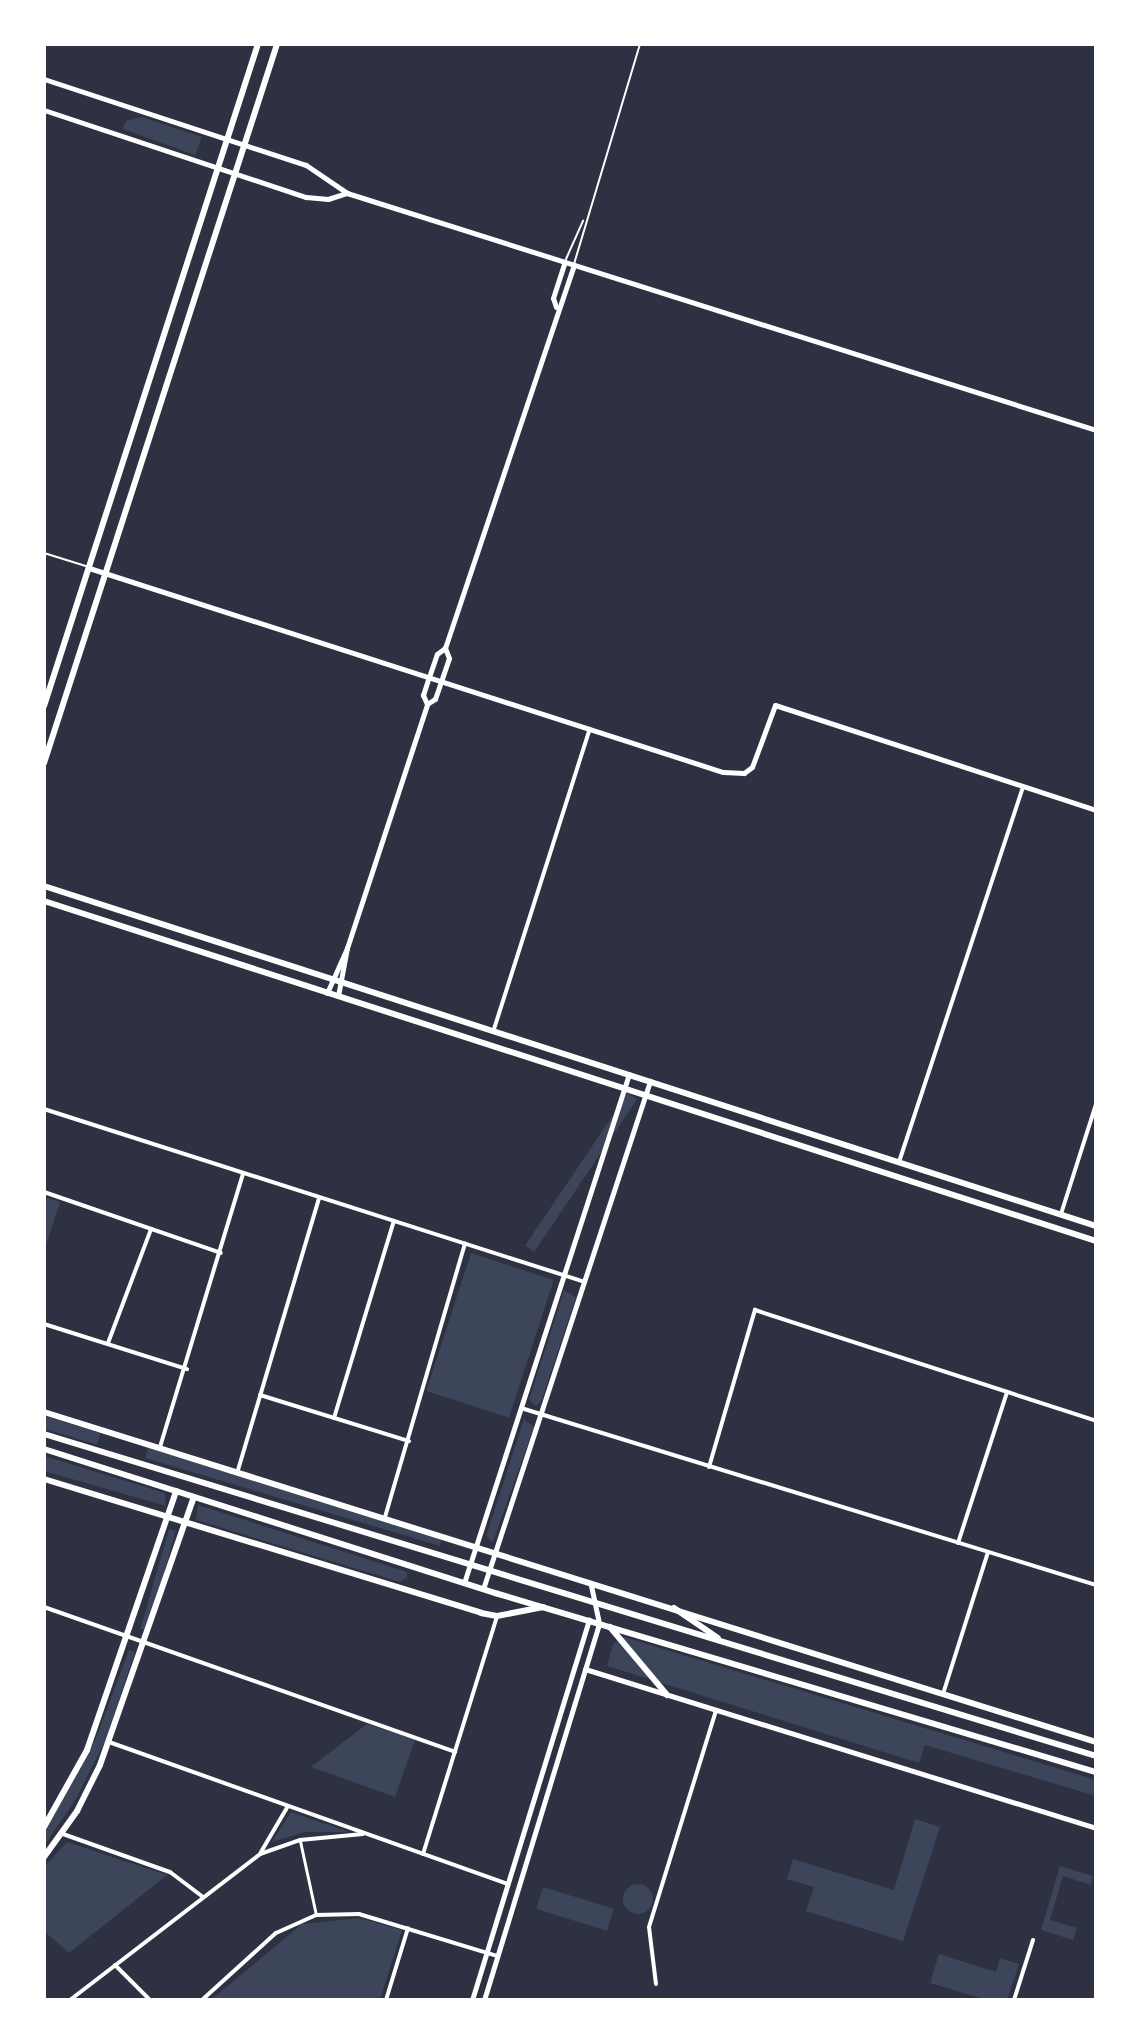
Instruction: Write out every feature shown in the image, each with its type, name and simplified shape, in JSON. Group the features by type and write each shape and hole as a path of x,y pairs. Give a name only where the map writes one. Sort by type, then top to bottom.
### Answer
{"main road":[{"path":"44,706 258,44"},
{"path":"44,763 277,44"},
{"path":"134,427 152,433"},
{"path":"44,886 1096,1226"},
{"path":"44,901 1096,1241"},
{"path":"44,1412 238,1470 1096,1742"},
{"path":"44,1434 1096,1756"},
{"path":"44,1449 483,1589 1096,1772"},
{"path":"44,1479 497,1616 543,1607"},
{"path":"44,1827 87,1750 176,1491"},
{"path":"44,1857 63,1834 109,1742 194,1497"},
{"path":"674,1608 724,1642"},
{"path":"610,1627 667,1695"}],"street":[{"path":"44,79 319,170 347,193 1096,430"},
{"path":"44,110 306,197 328,199 347,193"},
{"path":"556,307 553,298 565,262"},
{"path":"427,704 423,695 429,677 437,654 445,648 556,307 574,265"},
{"path":"89,568 735,775 752,767 775,705 1096,810"},
{"path":"327,993 347,948 427,704 435,699 449,658 445,648"},
{"path":"494,1029 590,729"},
{"path":"899,1162 1023,787"},
{"path":"338,996 347,948"},
{"path":"464,1583 629,1074"},
{"path":"483,1589 650,1081"},
{"path":"1061,1214 1096,1104"},
{"path":"44,1109 582,1281"},
{"path":"160,1447 187,1369 243,1173"},
{"path":"44,1192 221,1253"},
{"path":"238,1470 319,1198"},
{"path":"334,1418 394,1221"},
{"path":"108,1343 151,1228"},
{"path":"385,1517 465,1243"},
{"path":"709,1467 755,1310 1096,1421"},
{"path":"44,1324 187,1369"},
{"path":"958,1543 1007,1392"},
{"path":"260,1395 409,1441"},
{"path":"521,1408 1096,1585"},
{"path":"943,1694 988,1552"},
{"path":"484,2000 599,1623 598,1605 591,1582"},
{"path":"44,1607 455,1752"},
{"path":"423,1854 497,1616"},
{"path":"472,2000 589,1620"},
{"path":"585,1669 1096,1828"},
{"path":"656,1984 649,1927 716,1710"},
{"path":"109,1742 507,1884"},
{"path":"260,1854 288,1806"},
{"path":"63,1834 170,1872 203,1897"},
{"path":"70,2000 260,1854 300,1840 369,1835"},
{"path":"300,1840 316,1915"},
{"path":"202,2000 276,1933 316,1915 359,1914 497,1956"},
{"path":"386,2000 408,1928"},
{"path":"1014,2000 1033,1940"},
{"path":"115,1965 150,2000"}],"lane":[{"path":"574,265 584,221 640,44"},
{"path":"565,262 584,221"},
{"path":"44,553 89,568"}],"shaded area":[{"path":"142,117 202,137 195,155 123,129 126,121"},
{"path":"628,1093 637,1099 534,1252 525,1246"},
{"path":"44,1197 60,1202 44,1251"},
{"path":"471,1253 554,1280 509,1418 426,1391"},
{"path":"564,1290 576,1297 541,1402 536,1406 529,1400"},
{"path":"44,1416 100,1433 97,1445 44,1429"},
{"path":"524,1419 534,1427 493,1542 486,1536"},
{"path":"148,1448 441,1539 440,1546 145,1458"},
{"path":"44,1456 165,1493 166,1506 44,1471"},
{"path":"198,1505 407,1572 407,1578 400,1582 196,1520"},
{"path":"169,1529 176,1531 147,1631 140,1629"},
{"path":"624,1637 1096,1780 1096,1796 925,1745 919,1763 607,1666 613,1644"},
{"path":"129,1650 135,1652 105,1741 76,1799 44,1846 44,1834 96,1738"},
{"path":"367,1724 415,1740 395,1797 311,1767"},
{"path":"291,1812 349,1832 305,1832 272,1842"},
{"path":"915,1819 940,1827 903,1941 806,1911 814,1887 787,1879 793,1859 894,1890"},
{"path":"67,1842 167,1875 69,1953 44,1931 44,1867"},
{"path":"1060,1866 1093,1876 1091,1885 1063,1876 1050,1920 1077,1928 1073,1940 1041,1930"},
{"path":"638,1884 649,1888 653,1899 649,1910 638,1914 627,1910 623,1899 627,1888"},
{"path":"543,1887 614,1909 607,1931 536,1909"},
{"path":"359,1918 402,1930 380,2000 211,2000 302,1924"},
{"path":"939,1954 996,1972 1000,1958 1019,1964 1007,2000 987,2000 930,1983"}]}
